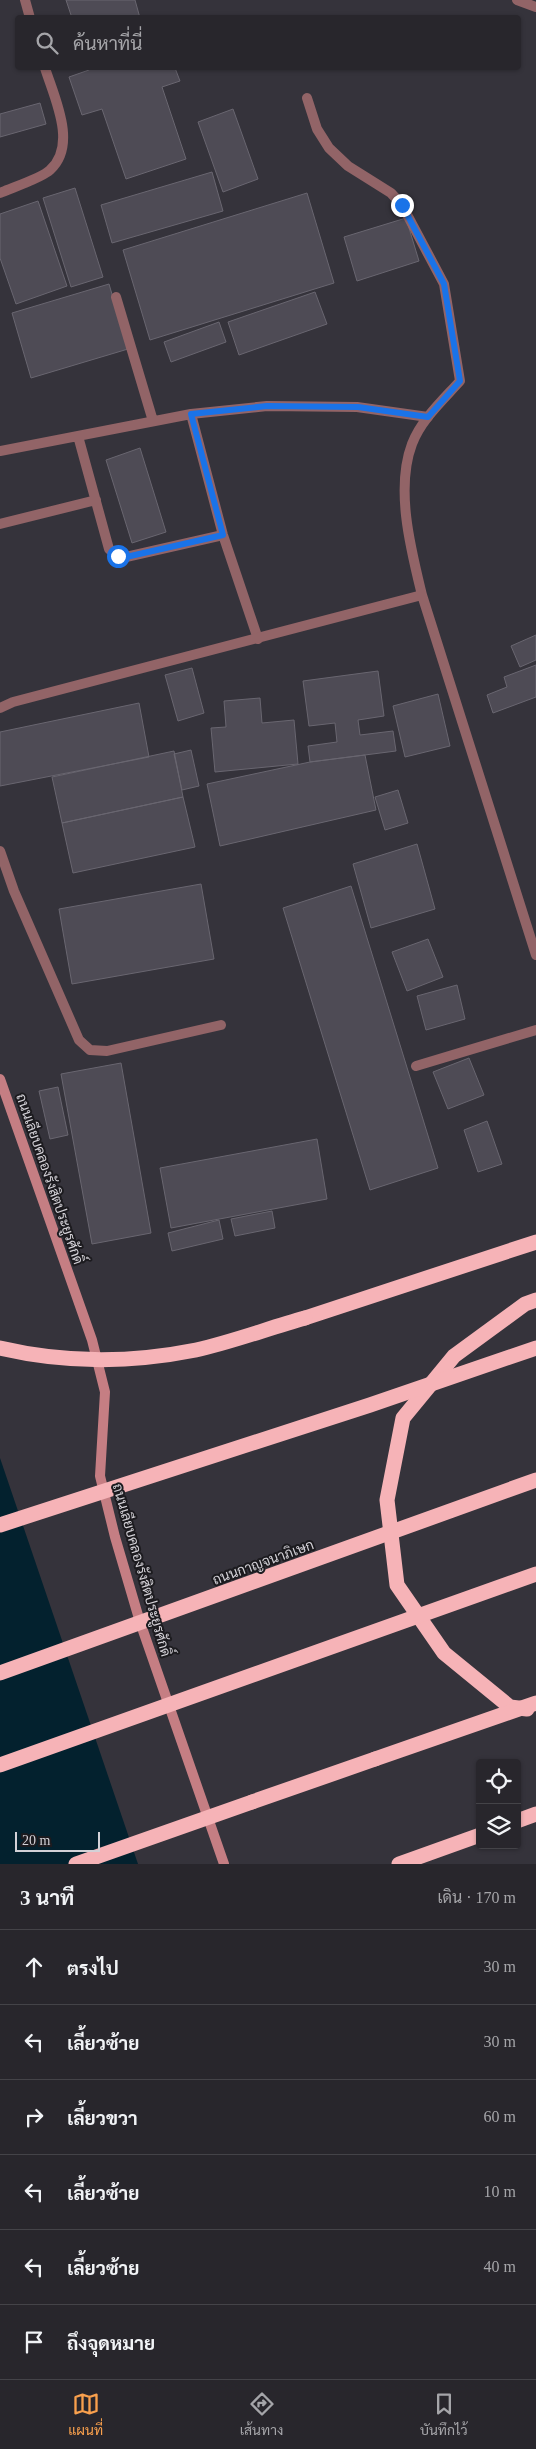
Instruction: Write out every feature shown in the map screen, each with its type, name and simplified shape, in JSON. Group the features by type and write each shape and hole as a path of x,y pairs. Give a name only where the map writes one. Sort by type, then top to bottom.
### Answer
{"highway":[{"path":"0,1348 27,1354 102,1361 196,1350 305,1318 536,1242"},
{"path":"536,1300 525,1304 454,1356 403,1418 387,1500 397,1585 444,1653 510,1707 536,1711"},
{"path":"0,1525 370,1405 536,1348"},
{"name":"ถนนกาญจนาภิเษก","path":"0,1672 536,1480"},
{"path":"0,1765 536,1574"},
{"path":"76,1864 536,1703"},
{"path":"521,1820 536,1814"},
{"path":"399,1864 475,1836"}],"street":[{"path":"25,0 29,15"},
{"path":"517,0 536,7"},
{"path":"0,193 49,171 62,153 63,128 46,70"},
{"path":"307,98 318,129 329,148 348,166 391,193 402,205 444,284 460,381 428,417 412,444 405,481 408,537 422,596 536,955"},
{"path":"116,297 153,421"},
{"path":"0,450 191,414 267,406 358,407 428,417"},
{"path":"191,414 223,535 258,639"},
{"path":"78,436 109,549 118,556 126,557 223,535"},
{"path":"0,524 96,500"},
{"path":"0,708 13,702 422,596"},
{"path":"0,852 14,891 79,1040 90,1050 107,1051 221,1025"},
{"path":"416,1066 536,1030"},
{"name":"ถนนเลียบคลองรังสิตประยูรศักดิ์","path":"0,1079 92,1340 104,1392 100,1476 115,1537 140,1622 224,1864"}],"water":[{"path":"0,1458 138,1864 0,1864"}],"building":[{"path":"66,0 135,0 139,15 71,15"},
{"path":"89,70 176,70 180,81 162,87 186,159 126,179 102,109 82,115 69,77"},
{"path":"40,103 46,124 0,137 0,114"},
{"path":"233,109 258,179 223,192 198,122"},
{"path":"212,172 223,211 112,243 101,205"},
{"path":"75,188 103,277 71,287 43,198"},
{"path":"307,193 334,283 150,340 123,250"},
{"path":"38,201 67,286 16,304 0,258 0,214"},
{"path":"406,218 419,261 357,281 344,237"},
{"path":"109,284 128,349 31,378 12,313"},
{"path":"315,292 327,324 239,355 228,322"},
{"path":"219,322 226,342 171,362 164,342"},
{"path":"140,448 166,532 132,543 106,460"},
{"path":"536,635 536,660 520,667 511,646"},
{"path":"536,665 536,697 493,713 487,695 507,687 504,677"},
{"path":"192,668 204,713 178,721 165,675"},
{"path":"378,671 384,716 358,720 360,735 393,731 396,751 310,762 308,746 337,742 335,723 309,726 303,681"},
{"path":"438,694 450,746 405,757 393,706"},
{"path":"260,698 262,723 294,720 298,764 215,772 211,728 226,727 224,701"},
{"path":"139,703 149,757 0,786 0,732"},
{"path":"191,750 199,786 182,790 174,754"},
{"path":"174,751 183,797 62,823 52,777"},
{"path":"365,755 376,810 220,846 207,784 310,762"},
{"path":"398,790 408,823 385,830 375,797"},
{"path":"183,797 195,847 73,873 62,823"},
{"path":"417,844 435,909 371,928 353,864"},
{"path":"201,884 214,959 72,984 59,909"},
{"path":"351,886 438,1168 370,1190 283,908"},
{"path":"428,939 443,977 407,991 392,952"},
{"path":"457,985 465,1019 426,1030 417,996"},
{"path":"469,1058 484,1095 448,1109 433,1072"},
{"path":"121,1063 151,1233 92,1244 61,1074"},
{"path":"58,1087 68,1135 50,1139 39,1091"},
{"path":"487,1121 502,1164 478,1172 464,1130"},
{"path":"317,1139 327,1199 171,1228 160,1168"},
{"path":"272,1211 275,1228 235,1236 231,1219"},
{"path":"219,1220 223,1239 172,1251 168,1233"}],"route":[{"path":"118,556 126,557 223,535 191,414 267,406 358,407 428,417 460,381 444,284 402,205"}]}
